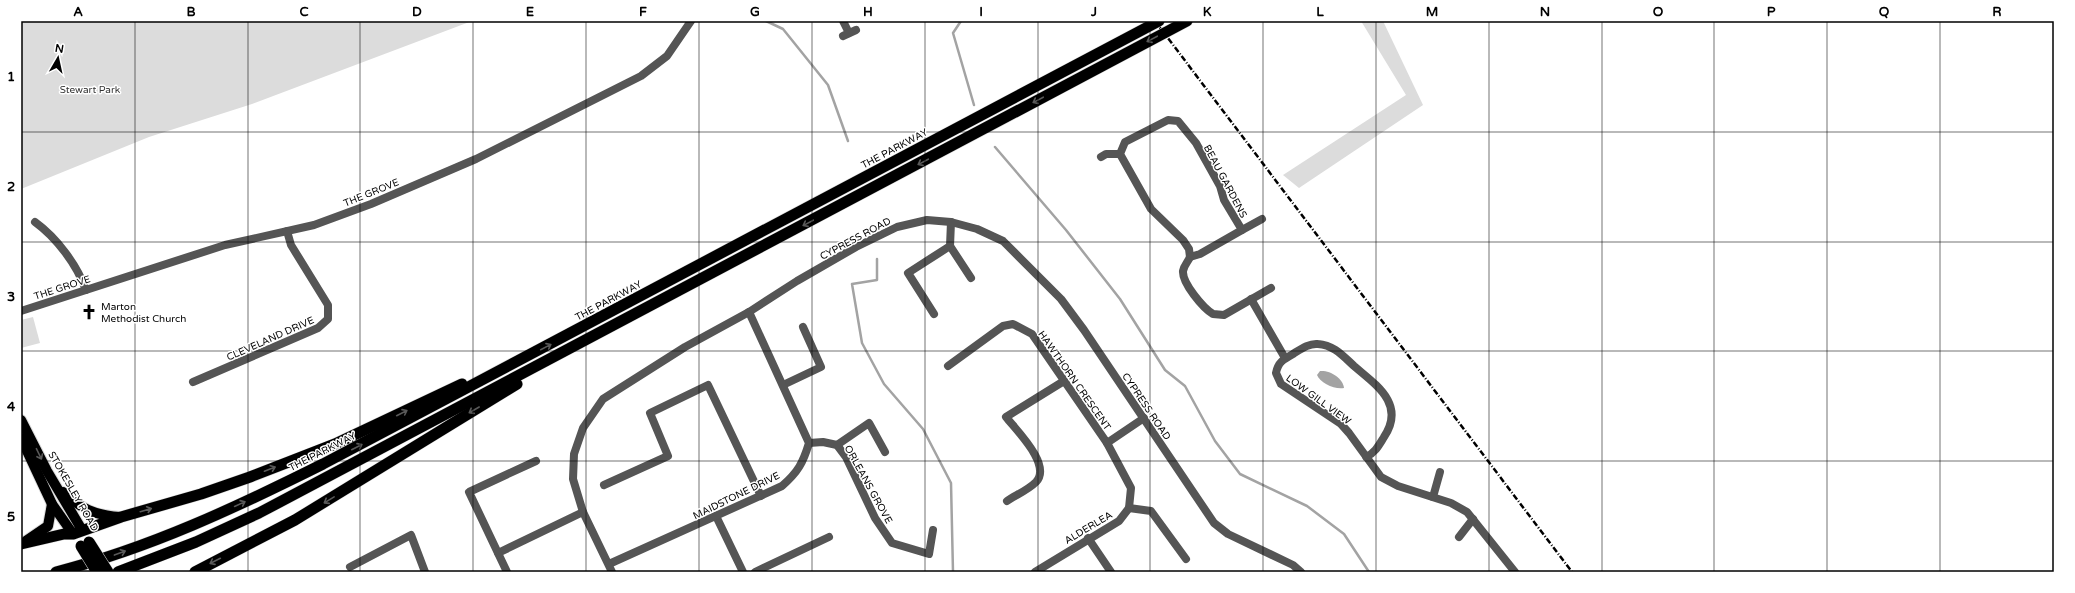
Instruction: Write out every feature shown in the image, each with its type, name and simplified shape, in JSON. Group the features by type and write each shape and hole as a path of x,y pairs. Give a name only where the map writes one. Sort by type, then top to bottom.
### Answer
{"highway":[{"name":"THE PARKWAY","path":"56,572 111,556 210,518 330,460 1159,21"},
{"path":"118,572 196,542 259,513 1187,21"},
{"path":"21,544 77,532 121,517 201,494 334,444 446,391 522,359"},
{"path":"195,572 295,520 509,390 541,364"},
{"name":"STOKESLEY ROAD","path":"77,532 108,572"},
{"name":"STOKESLEY ROAD","path":"85,544 97,572"}],"main road":[{"name":"STOKESLEY ROAD","path":"21,420 56,485 77,532"},
{"name":"STOKESLEY ROAD","path":"21,438 52,504 77,532"},
{"path":"56,485 88,511 105,516 121,517"},
{"path":"21,544 40,533 48,526 52,504"}],"street":[{"name":"THE GROVE","path":"21,311 225,245 314,225 371,204 469,162 641,76 667,56 692,21"},
{"path":"843,21 849,33"},
{"name":"BEAU GARDENS","path":"1120,154 1125,142 1164,121 1172,119 1178,121 1196,144 1220,186 1223,197 1242,230"},
{"path":"1101,157 1106,154 1120,154 1151,209 1183,240 1189,249 1190,257 1183,270 1184,277 1188,287 1210,313 1224,314 1271,288"},
{"name":"BEAU GARDENS","path":"1190,257 1200,254 1262,219"},
{"name":"CYPRESS ROAD","path":"611,568 583,512 573,479 574,454 583,428 602,399 685,347 749,312 826,264 897,227 927,220 951,222 977,229 1003,241 1061,299 1084,330 1214,523 1228,534 1293,565 1302,572"},
{"path":"35,222 43,228 68,256 83,281 86,290"},
{"path":"951,222 950,246 971,278"},
{"name":"CLEVELAND DRIVE","path":"193,382 318,328 328,319 329,312 326,299 291,245 287,232"},
{"path":"934,314 908,273 950,246"},
{"path":"1251,299 1285,358"},
{"path":"749,312 809,443"},
{"name":"HAWTHORN CRESCENT","path":"948,366 1002,326 1014,324 1032,334 1107,443 1144,418"},
{"path":"783,385 821,367 803,327"},
{"name":"LOW GILL VIEW","path":"1366,457 1373,454 1388,432 1391,422 1392,411 1384,393 1331,347 1316,344 1285,358 1277,368 1277,377 1281,384 1340,424 1349,433 1374,470 1388,482 1459,507 1473,519 1515,572"},
{"path":"1007,500 1036,482 1041,470 1038,458 1006,417 1064,381"},
{"path":"604,485 668,456 650,413 708,385 761,496"},
{"path":"837,445 869,423 885,452"},
{"name":"ORLEANS GROVE","path":"809,443 823,442 837,445 846,457 875,518 892,543 929,554 933,530"},
{"name":"MAIDSTONE DRIVE","path":"611,568 716,516 782,486 792,478 802,464 809,443"},
{"path":"1107,443 1131,488 1129,508 1151,511 1186,558"},
{"path":"507,572 469,492 536,461"},
{"path":"1433,497 1440,472"},
{"name":"ALDERLEA","path":"1034,572 1088,538 1119,521 1129,508"},
{"path":"498,553 583,512"},
{"path":"716,516 743,572"},
{"path":"1458,537 1473,519"},
{"path":"350,567 411,535 425,572"},
{"path":"755,572 829,537"},
{"path":"1088,538 1111,572"}],"green space":[{"name":"Stewart Park","path":"21,21 472,21 252,104 149,137 21,189"},
{"path":"1361,21 1383,21 1423,105 1299,188 1283,175 1406,95"},
{"path":"33,317 40,343 21,348 21,320"}],"shaded area":[{"path":"1320,371 1335,375 1339,378 1344,388 1332,387 1321,381 1317,375"}],"waterway":[{"path":"766,21 783,29 828,85 848,141"},
{"path":"961,21 953,33 974,105"},
{"path":"995,147 1066,230 1120,299 1165,370 1185,386 1215,441 1240,474 1307,506 1344,534 1369,572"},
{"path":"877,259 877,280 852,284 862,343 884,384 923,429 951,483 953,572"}],"railway":[{"path":"1155,21 1572,572"}],"place":[{"name":"Marton Methodist Church","path":"89,312"}]}
